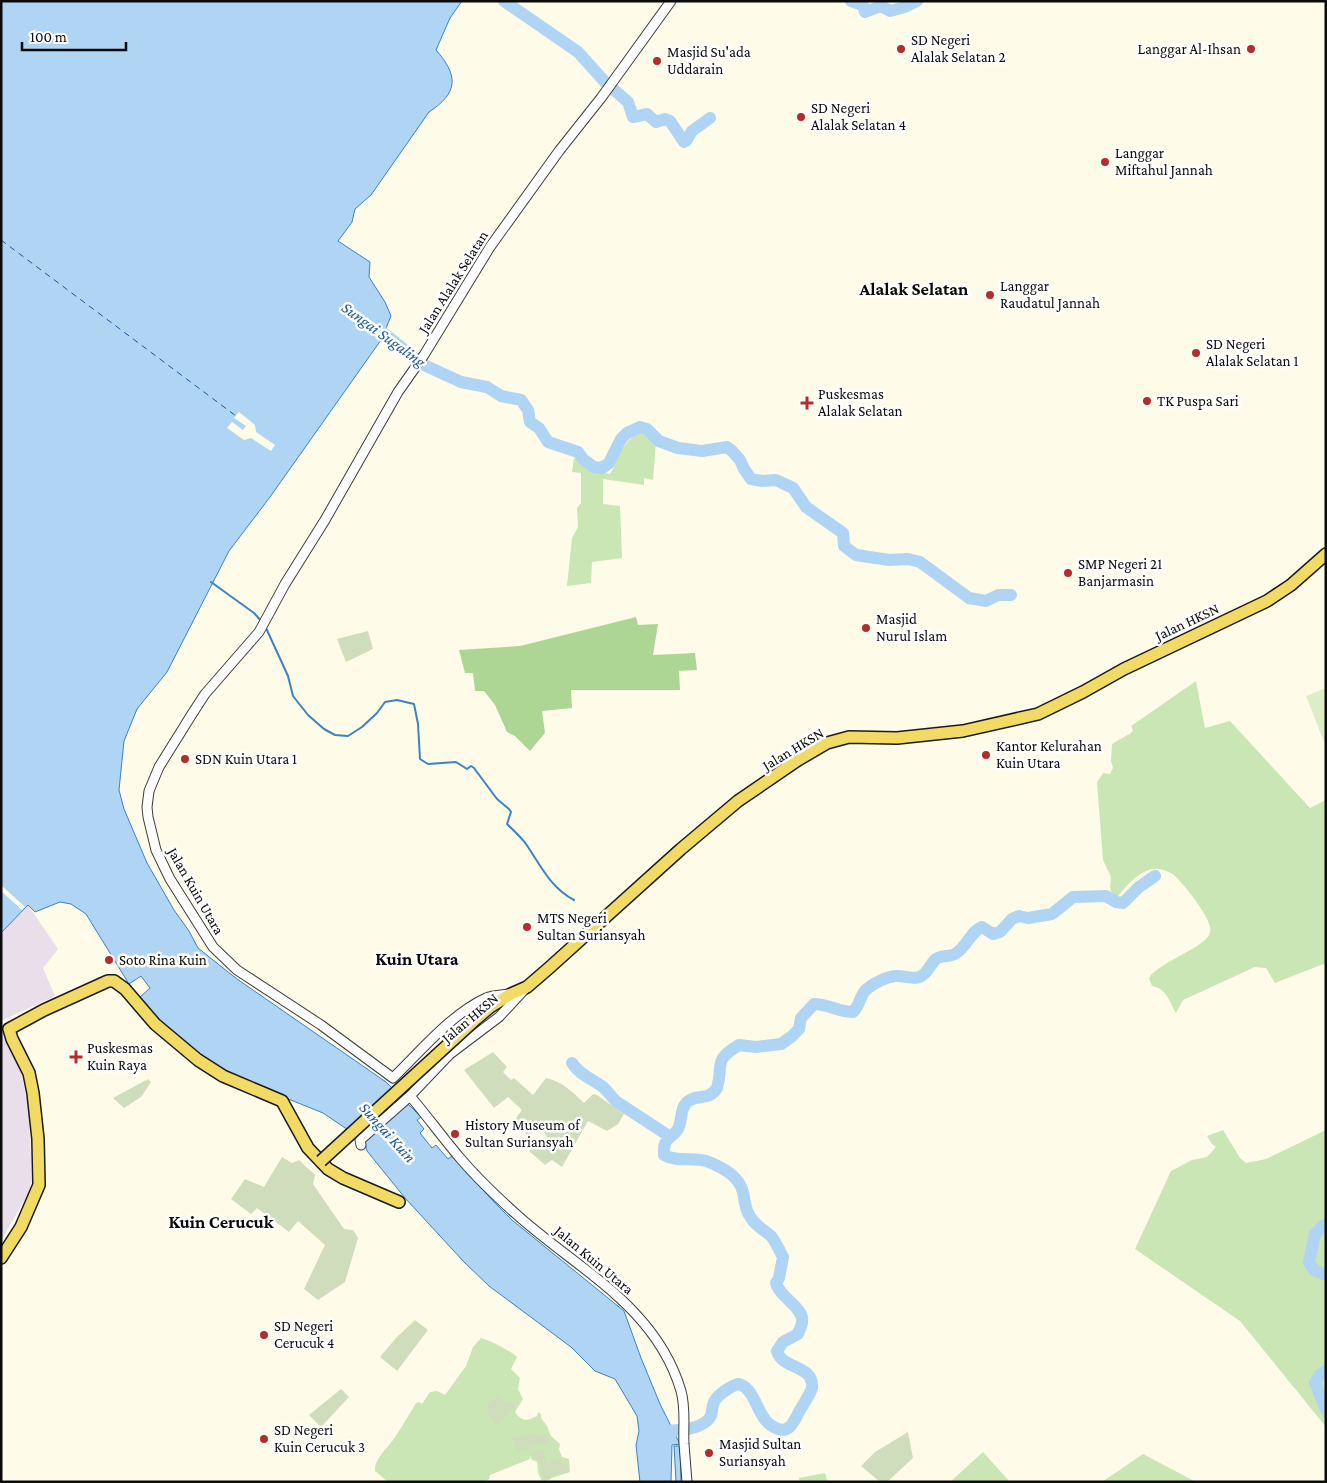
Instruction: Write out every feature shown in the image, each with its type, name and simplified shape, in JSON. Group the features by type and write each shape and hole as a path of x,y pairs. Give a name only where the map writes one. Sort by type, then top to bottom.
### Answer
{"main road":[{"name":"Jalan HKSN","path":"527,987 681,849 738,802 798,760 827,743 849,737 904,737 963,731 1038,714 1132,665 1268,601 1291,585 1326,554"},
{"path":"1,1258 21,1228 39,1184 38,1139 33,1093 29,1073 9,1029 44,1010 108,981 114,981 125,989 155,1024 192,1056 224,1076 282,1101 308,1148 328,1169 343,1178 399,1202"},
{"path":"321,1162 490,1007 527,987"}],"street":[{"name":"Jalan Alalak Selatan","path":"266,619 398,392 424,355 502,229 559,151 601,98 671,1"},
{"name":"Jalan Kuin Utara","path":"266,619 259,632 205,694 182,728 159,767 147,802 152,840 170,879 203,933 218,953 237,970 321,1025 393,1078 467,1009 488,997 511,994"},
{"name":"Jalan HKSN","path":"360,1143 409,1097 450,1054 499,1017 527,987"},
{"name":"Jalan Kuin Utara","path":"409,1097 466,1164 516,1215 592,1274 630,1308 657,1341 674,1373 680,1391 685,1416 684,1443 687,1482"}],"shaded area":[{"path":"28,905 58,949 43,968 55,996 1,1021 1,933"},
{"path":"1,1033 21,1072 29,1111 31,1182 29,1192 1,1241"}],"green space":[{"path":"646,431 656,442 653,480 644,478 644,485 603,479 603,504 620,506 622,558 592,562 591,583 567,586 572,538 578,527 577,508 581,503 581,473 572,472 574,458 593,471 610,474 628,441 633,436"},
{"path":"636,617 638,625 658,624 653,655 695,653 697,670 679,671 680,690 571,690 572,708 542,711 545,733 530,751 515,736 507,732 495,705 484,691 475,691 473,673 465,673 459,650 520,646"},
{"path":"368,631 373,649 346,662 337,639"},
{"path":"1196,681 1205,728 1230,721 1310,808 1326,800 1326,963 1275,983 1266,968 1255,967 1183,1000 1176,1013 1167,996 1161,990 1152,986 1149,978 1162,966 1206,939 1210,933 1210,927 1203,912 1184,886 1174,875 1162,869 1147,870 1141,873 1130,882 1117,898 1113,897 1110,887 1111,877 1103,860 1097,782 1103,773 1110,774 1113,768 1111,761 1112,744 1131,733 1133,730 1131,726"},
{"path":"1326,688 1326,747 1306,696"},
{"path":"493,1052 507,1067 503,1072 511,1080 514,1078 533,1095 546,1078 551,1079 562,1084 584,1103 593,1094 597,1095 624,1114 618,1124 607,1131 588,1121 562,1167 552,1160 545,1165 529,1151 547,1137 541,1127 527,1136 523,1126 516,1118 522,1110 508,1097 494,1108 464,1070"},
{"path":"148,1079 151,1082 141,1097 124,1108 113,1098"},
{"path":"1223,1130 1240,1158 1246,1163 1266,1159 1326,1130 1326,1427 1240,1321 1135,1249 1171,1171 1192,1160 1207,1157 1216,1147 1207,1136"},
{"path":"282,1157 292,1163 299,1160 315,1175 313,1184 344,1229 353,1230 358,1238 345,1282 318,1300 304,1289 325,1245 298,1221 289,1232 257,1208 251,1214 231,1199 245,1179 264,1187"},
{"path":"415,1320 428,1330 397,1371 380,1357"},
{"path":"481,1338 500,1346 517,1357 511,1369 520,1378 518,1389 523,1399 515,1412 520,1418 525,1420 537,1416 538,1412 541,1414 541,1418 551,1436 560,1444 559,1449 562,1457 569,1459 570,1472 542,1481 538,1473 537,1462 532,1460 530,1456 530,1459 490,1475 489,1479 485,1482 388,1482 375,1471 379,1457 398,1433 416,1403 422,1404 430,1392 437,1391 445,1395 466,1366 473,1347"},
{"path":"341,1389 349,1397 321,1427 309,1415"},
{"path":"499,1396 505,1401 514,1402 516,1407 507,1412 509,1415 496,1425 488,1414 488,1403"},
{"path":"908,1432 913,1458 887,1482 880,1482 861,1466 875,1452"},
{"path":"534,1433 536,1436 547,1433 550,1441 517,1452 512,1438"},
{"path":"543,1449 546,1462 560,1459 561,1463 566,1462 569,1472 551,1476 551,1479 544,1481 539,1459 533,1459 532,1452"},
{"path":"983,1452 1010,1482 950,1482"},
{"path":"1143,1454 1196,1482 1102,1482"},
{"path":"825,1473 828,1482 800,1482 799,1478"}],"water":[{"name":"Sungai Kuin","path":"1,1 462,1 450,18 436,50 449,68 452,76 450,91 439,105 429,112 371,195 355,209 352,222 338,241 370,262 369,277 385,302 391,316 381,340 270,497 229,551 167,672 137,709 124,741 119,790 124,809 147,863 198,948 237,979 386,1082 421,1117 417,1120 424,1129 420,1133 432,1148 436,1145 448,1159 452,1156 512,1220 624,1311 660,1404 680,1444 672,1445 671,1482 640,1482 636,1445 639,1431 637,1416 615,1379 595,1371 571,1347 489,1286 464,1262 405,1198 357,1136 323,1113 219,1071 172,1035 139,998 150,988 141,976 129,984 86,914 71,904 60,902 35,912 28,905 1,933"},
{"path":"674,1446 680,1446 681,1482 676,1482"}],"pier":[{"path":"239,412 255,425 256,432 275,445 271,451 251,438 244,440 227,428 232,422 243,430 246,426 234,418"},
{"path":"1,885 25,907 22,910 1,891"}],"waterway":[{"path":"504,1 578,52 605,82 628,102 633,117 647,114 656,122 665,119 670,121 684,142 692,131 710,118"},
{"path":"851,1 863,5 865,12 881,6 890,11 917,1"},
{"name":"Sungai Sugaling","path":"371,323 422,364 461,382 487,387 501,396 521,400 528,410 530,422 539,428 548,442 578,452 583,459 594,467 602,468 609,463 621,439 627,433 640,427 647,429 659,441 678,448 702,451 727,447 740,460 751,479 762,481 776,480 793,488 806,507 843,533 844,546 856,555 889,560 908,559 920,562 969,598 986,601 998,595 1011,595"},
{"path":"211,582 254,613 262,622"},
{"path":"266,628 288,676 293,696 308,715 324,729 335,735 348,736 362,727 377,713 385,702 397,700 414,704 418,724 420,759 428,764 456,762 467,769 471,766 474,768 497,799 511,812 507,824 524,841 541,868 558,889 574,900"},
{"path":"658,1432 699,1426 711,1416 714,1402 718,1396 739,1384 750,1393 765,1420 778,1429 786,1429 793,1422 812,1388 808,1375 785,1361 777,1351 783,1342 798,1334 802,1324 802,1317 796,1307 778,1288 776,1283 779,1278 783,1257 771,1236 755,1223 749,1215 738,1181 725,1170 709,1162 675,1159 664,1155 666,1141 678,1129 684,1106 694,1098 711,1095 717,1088 721,1064 725,1055 739,1045 756,1047 781,1044 799,1029 801,1018 814,1004 853,1012 865,991 873,985 892,977 918,978 926,972 936,959 953,955 959,951 975,932 982,927 993,934 1000,932 1012,919 1019,916 1028,918 1052,914 1073,897 1106,896 1116,902 1123,903 1139,887 1155,876"},
{"path":"572,1063 581,1073 605,1089 617,1102 669,1136"},
{"path":"1326,1225 1315,1234 1309,1262 1314,1270 1326,1275"},
{"path":"1326,1371 1320,1375 1315,1383 1326,1410"}],"ferry route":[{"path":"1,240 236,416"}],"place":[{"name":"SD Negeri Alalak Selatan 2","path":"901,49"},
{"name":"Langgar Al-Ihsan","path":"1251,49"},
{"name":"Masjid Su'ada Uddarain","path":"657,61"},
{"name":"SD Negeri Alalak Selatan 4","path":"801,117"},
{"name":"Langgar Miftahul Jannah","path":"1105,162"},
{"name":"Langgar Raudatul Jannah","path":"990,295"},
{"name":"SD Negeri Alalak Selatan 1","path":"1196,353"},
{"name":"TK Puspa Sari","path":"1147,401"},
{"name":"Puskesmas Alalak Selatan","path":"807,403"},
{"name":"SMP Negeri 21 Banjarmasin","path":"1068,573"},
{"name":"Masjid Nurul Islam","path":"866,628"},
{"name":"Kantor Kelurahan Kuin Utara","path":"986,755"},
{"name":"SDN Kuin Utara 1","path":"185,759"},
{"name":"MTS Negeri Sultan Suriansyah","path":"527,927"},
{"name":"Soto Rina Kuin","path":"109,960"},
{"name":"Puskesmas Kuin Raya","path":"76,1057"},
{"name":"History Museum of Sultan Suriansyah","path":"455,1134"},
{"name":"SD Negeri Cerucuk 4","path":"264,1335"},
{"name":"SD Negeri Kuin Cerucuk 3","path":"264,1439"},
{"name":"Masjid Sultan Suriansyah","path":"709,1453"}],"district":[{"name":"Alalak Selatan","path":"914,289"},
{"name":"Kuin Utara","path":"417,959"},
{"name":"Kuin Cerucuk","path":"221,1222"}]}
